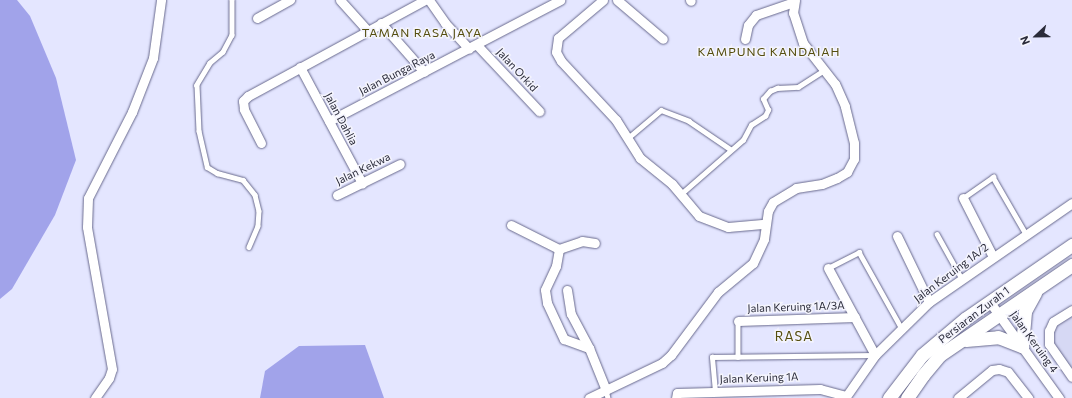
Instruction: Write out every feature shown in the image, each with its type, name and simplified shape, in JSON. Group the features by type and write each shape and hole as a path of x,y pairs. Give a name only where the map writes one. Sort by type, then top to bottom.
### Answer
{"main road":[{"name":"Persiaran Zurah 1","path":"889,398 922,355 989,301 1072,245"},
{"name":"Persiaran Zurah 1","path":"907,398 940,355 1072,265"},
{"path":"959,342 988,336 1008,340 1022,346 1025,311 1038,288"}],"street":[{"path":"95,398 109,378 112,369 87,227 88,198 132,112 153,58 161,0"},
{"path":"257,18 290,0"},
{"path":"340,0 367,30"},
{"path":"261,143 244,109 243,102 255,91 425,0"},
{"name":"Jalan Orkid","path":"429,0 445,23 473,47 539,111"},
{"name":"Jalan Bunga Raya","path":"329,121 473,47 560,0"},
{"path":"603,0 558,38 556,52 577,79 616,120 640,158 681,194 699,216 711,222 740,228 765,224"},
{"path":"617,0 663,39"},
{"path":"589,398 607,394 662,363 671,355 718,292 753,263 764,239 768,211 782,195 796,188 822,184 837,178 847,172 854,159 854,143 845,106 835,84 803,43 797,29 793,13 795,1 756,15 748,25 745,39"},
{"path":"381,23 424,72"},
{"name":"Jalan Dahlia","path":"300,67 362,183"},
{"name":"Jalan Kekwa","path":"337,195 400,164"},
{"path":"963,198 993,257"},
{"name":"Jalan Keruing 1A/2","path":"845,397 875,355 929,302 1072,203"},
{"path":"510,225 558,249 582,241 595,243"},
{"path":"897,236 929,302"},
{"path":"558,249 556,266 545,290 547,303 564,339 589,348"},
{"path":"828,268 875,355"},
{"path":"567,290 571,314 589,348 607,394"},
{"name":"Jalan Keruing 4","path":"989,301 1060,398"},
{"path":"1072,310 1053,322 1048,331 1049,344 1072,377"},
{"name":"Jalan Keruing 1A/3A","path":"738,321 855,317"},
{"path":"958,398 992,370 1000,368 1008,372 1028,398"},
{"name":"Jalan Keruing 1A","path":"676,398 677,393 820,389 845,397"}],"lane":[{"path":"232,0 232,34 223,52 210,63 197,85 199,131 207,168 217,173 243,180 255,195 259,211 258,226 249,247"},
{"path":"681,194 730,149 743,140 751,125 768,112 763,99 770,91 777,88 798,87 824,70"},
{"path":"628,138 661,110 689,122 730,149"},
{"path":"963,198 993,177 1026,234"},
{"path":"937,234 962,279"},
{"path":"828,268 859,252 902,329"},
{"path":"738,321 738,357"},
{"path":"715,392 712,357 875,355"}],"shaded area":[{"path":"1072,315 1072,370 1052,342 1053,331 1057,325"}],"water":[{"path":"0,0 17,0 30,16 56,78 76,160 55,215 12,289 0,299"},
{"path":"365,345 384,398 260,398 265,371 299,346"}],"district":[{"name":"TAMAN RASA JAYA","path":"422,33"},
{"name":"KAMPUNG KANDAIAH","path":"769,52"},
{"name":"RASA","path":"794,336"}]}
